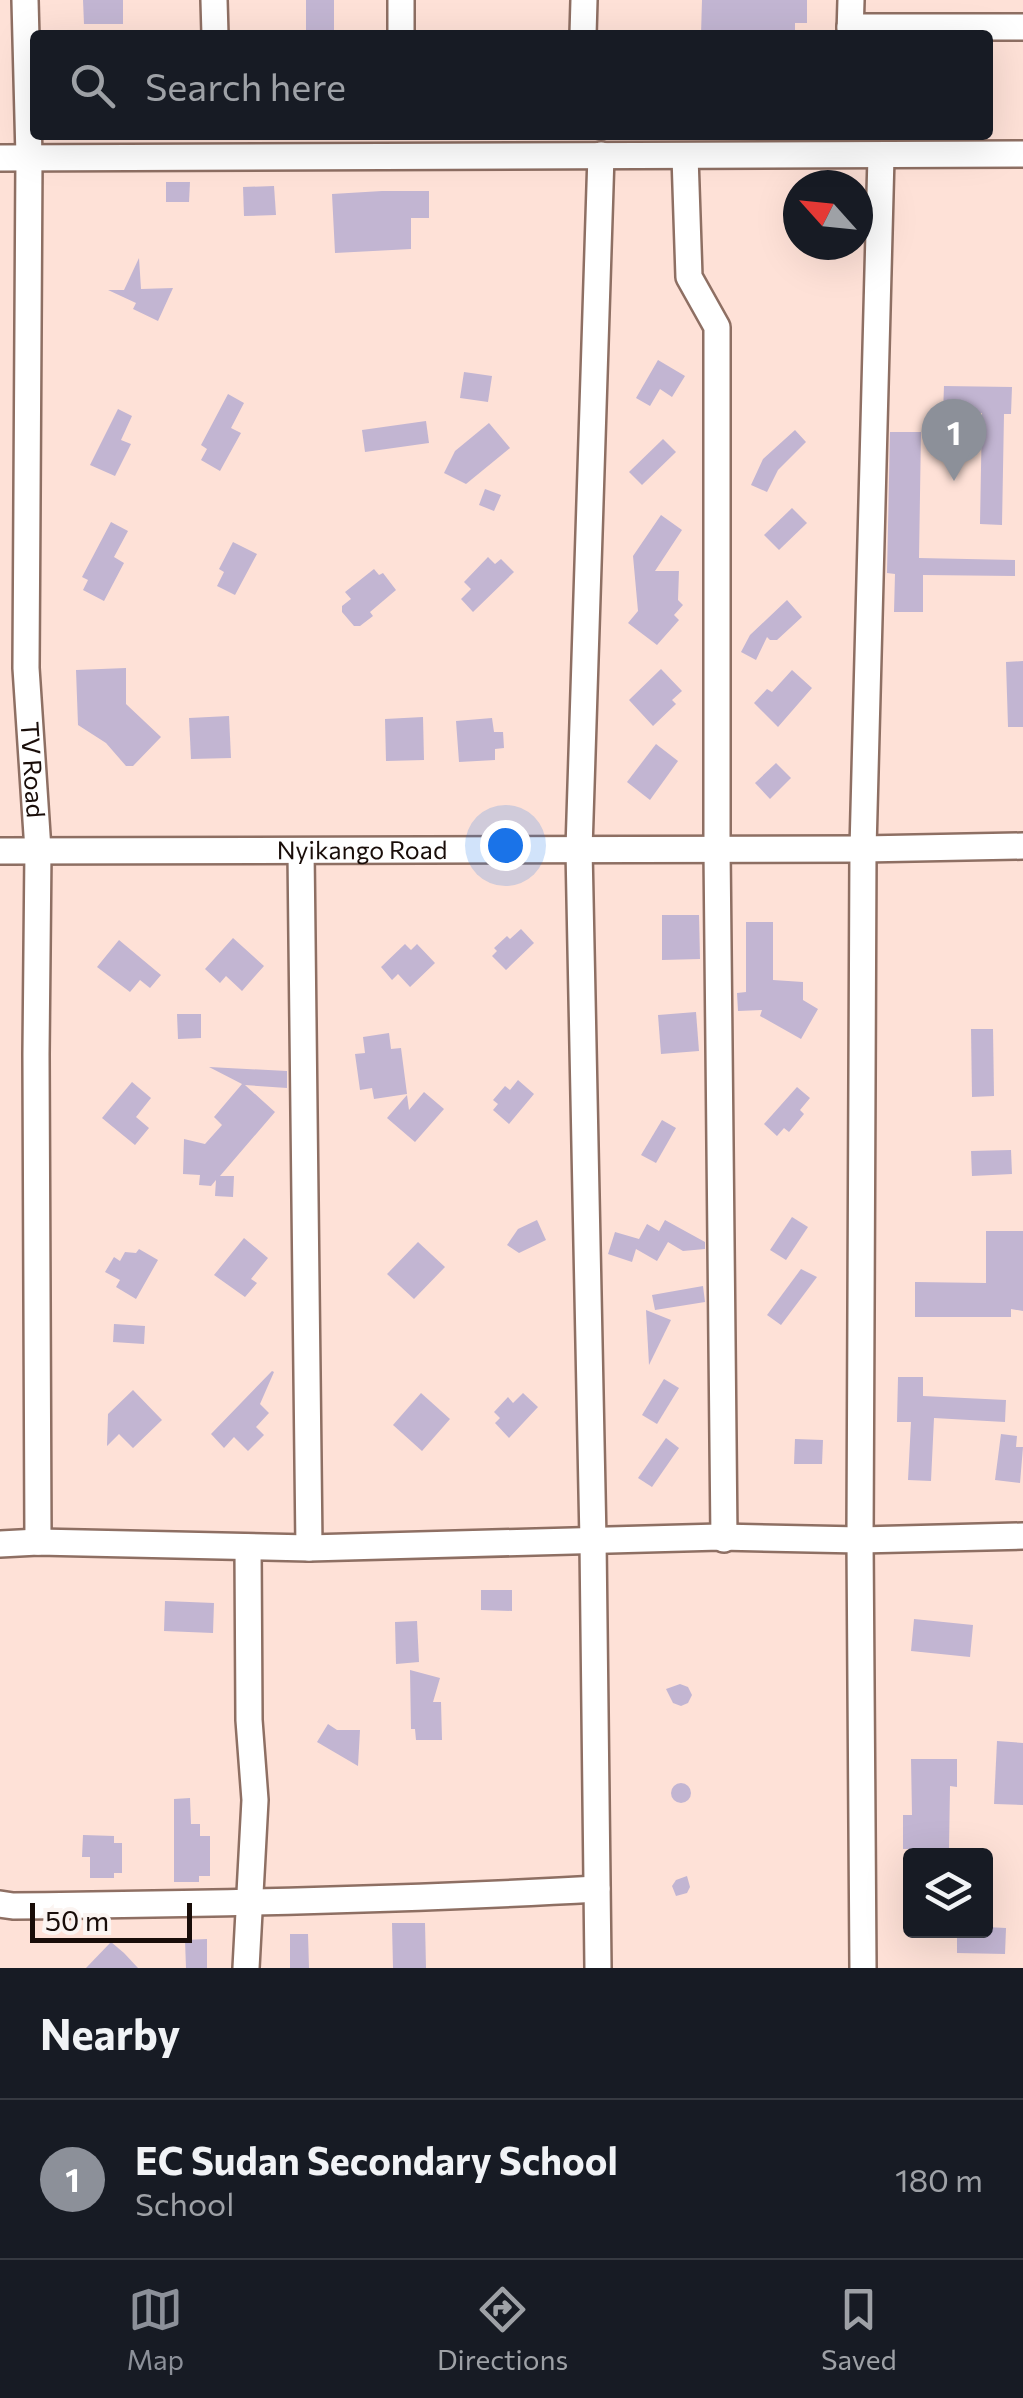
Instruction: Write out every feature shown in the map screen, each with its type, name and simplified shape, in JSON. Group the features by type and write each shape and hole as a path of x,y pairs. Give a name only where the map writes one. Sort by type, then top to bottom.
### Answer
{"street":[{"name":"TV Road","path":"25,0 29,157 26,668 38,850 38,1542"},
{"path":"214,0 214,30"},
{"path":"401,0 401,30"},
{"path":"584,0 584,30"},
{"path":"850,30 851,0"},
{"path":"908,30 1023,28"},
{"path":"0,158 215,146 402,145 588,148 685,156 850,145 881,156 1023,154"},
{"path":"588,148 579,849 598,1968"},
{"path":"685,156 688,277 717,327 716,848 724,1538"},
{"path":"863,1968 860,1540 864,849 881,156"},
{"name":"Nyikango Road","path":"0,851 1023,846"},
{"path":"302,851 310,1548"},
{"path":"0,1544 310,1548 724,1538 1023,1536"},
{"path":"246,1968 255,1800 249,1720 248,1547"},
{"path":"0,1904 250,1902 597,1889"}],"building":[{"path":"83,0 123,0 123,24 84,24"},
{"path":"306,0 334,0 334,30 306,30"},
{"path":"702,0 807,0 807,23 795,23 795,30 701,30"},
{"path":"166,182 190,182 189,202 166,202"},
{"path":"274,186 276,215 244,216 243,187"},
{"path":"429,191 429,218 411,218 411,249 335,253 332,194"},
{"path":"139,258 141,289 173,288 158,321 133,309 136,303 108,290 124,290"},
{"path":"658,360 685,376 672,397 660,389 650,406 636,398"},
{"path":"464,372 492,376 488,402 460,398"},
{"path":"944,386 1012,387 1011,414 1004,414 1002,525 980,524 982,413 943,413"},
{"path":"228,394 244,403 231,428 241,433 220,471 201,460 207,449 201,445"},
{"path":"118,409 132,416 121,440 131,444 115,476 90,465"},
{"path":"426,421 429,443 365,452 362,430"},
{"path":"489,423 510,448 466,484 444,473 455,451"},
{"path":"795,430 806,442 778,470 767,492 751,485 763,459"},
{"path":"890,432 921,432 919,558 1015,560 1015,576 923,575 923,612 894,612 895,574 887,573"},
{"path":"663,439 676,452 642,485 629,472"},
{"path":"485,489 501,495 494,511 479,505"},
{"path":"792,508 807,523 779,550 764,535"},
{"path":"661,515 682,530 655,571 679,571 678,600 683,605 674,615 679,620 657,645 628,623 638,611 633,556"},
{"path":"111,522 128,531 114,557 124,563 104,601 83,590 88,580 82,577"},
{"path":"233,542 257,554 235,595 217,586 224,572 219,569"},
{"path":"488,557 495,564 501,559 514,572 473,612 461,599 471,589 464,582"},
{"path":"374,569 379,575 383,573 396,590 370,612 373,616 354,626 342,612 342,606 351,599 345,592"},
{"path":"787,600 802,617 777,640 767,637 756,660 741,652 750,635"},
{"path":"1023,661 1023,727 1008,727 1006,662"},
{"path":"126,668 126,704 161,737 133,766 126,766 106,743 78,725 76,670"},
{"path":"661,669 682,691 672,700 676,704 653,726 629,700"},
{"path":"792,670 812,688 778,727 754,703 767,689 772,692"},
{"path":"229,716 231,758 191,759 189,718"},
{"path":"423,717 424,760 386,761 385,719"},
{"path":"492,718 494,732 503,732 504,748 495,749 495,760 459,762 456,721"},
{"path":"656,744 678,761 650,800 627,782"},
{"path":"776,763 791,778 770,799 755,783"},
{"path":"662,915 699,915 700,959 662,960"},
{"path":"746,922 773,922 773,980 803,982 803,1000 818,1009 801,1039 760,1016 762,1010 738,1011 737,993 746,992"},
{"path":"521,929 534,943 506,970 492,956 497,951 494,948"},
{"path":"233,938 264,966 242,991 226,976 220,983 205,969"},
{"path":"119,940 161,975 150,988 140,980 130,992 97,967"},
{"path":"405,944 411,950 417,944 435,963 410,987 398,974 392,980 381,967"},
{"path":"696,1012 699,1051 661,1054 658,1015"},
{"path":"177,1014 201,1014 201,1038 178,1039"},
{"path":"971,1029 993,1029 994,1096 972,1097"},
{"path":"389,1033 391,1049 401,1048 407,1094 374,1099 372,1088 360,1090 355,1054 365,1053 363,1037"},
{"path":"209,1067 287,1071 287,1088 245,1085 275,1112 220,1176 234,1176 233,1197 215,1196 216,1180 211,1186 199,1185 200,1175 183,1174 184,1139 205,1144 222,1125 214,1117 242,1084"},
{"path":"518,1080 534,1094 509,1124 493,1110 498,1104 493,1100 505,1086 510,1090"},
{"path":"132,1082 151,1098 136,1117 149,1128 135,1145 102,1118"},
{"path":"797,1087 810,1098 800,1110 804,1114 789,1132 784,1128 777,1136 764,1124"},
{"path":"424,1092 444,1109 415,1142 387,1118 407,1095 409,1110"},
{"path":"662,1120 676,1128 656,1163 641,1155"},
{"path":"1011,1150 1012,1174 972,1176 971,1151"},
{"path":"792,1217 808,1227 786,1260 770,1250"},
{"path":"537,1220 546,1240 519,1253 507,1245 518,1229"},
{"path":"665,1220 705,1242 705,1249 683,1251 668,1242 657,1261 636,1249 632,1262 608,1254 615,1232 639,1239 647,1224 659,1231"},
{"path":"986,1231 1023,1231 1023,1311 1011,1309 1011,1317 915,1317 915,1282 986,1283"},
{"path":"244,1238 268,1258 251,1279 257,1283 245,1297 214,1275"},
{"path":"418,1242 445,1267 414,1299 387,1274"},
{"path":"139,1249 158,1260 136,1299 116,1287 120,1280 105,1272 114,1257 120,1261 125,1252 136,1253"},
{"path":"801,1269 817,1277 781,1325 767,1315"},
{"path":"703,1286 705,1302 655,1310 652,1295"},
{"path":"646,1310 671,1320 649,1365"},
{"path":"114,1324 145,1326 144,1344 113,1342"},
{"path":"272,1371 260,1404 269,1413 256,1427 264,1435 248,1451 234,1437 224,1448 211,1434"},
{"path":"898,1377 923,1377 923,1396 1006,1400 1005,1422 934,1418 931,1481 908,1480 911,1422 897,1422"},
{"path":"664,1379 679,1388 657,1424 642,1415"},
{"path":"133,1390 162,1420 133,1448 119,1434 107,1446 108,1414"},
{"path":"421,1393 450,1419 422,1451 393,1425"},
{"path":"523,1393 538,1407 509,1438 495,1423 500,1418 494,1412 508,1397 513,1403"},
{"path":"1001,1434 1017,1436 1016,1447 1023,1447 1020,1483 995,1480"},
{"path":"666,1438 679,1448 652,1487 638,1478"},
{"path":"795,1439 823,1440 822,1464 794,1464"},
{"path":"481,1590 512,1590 512,1611 481,1610"},
{"path":"165,1601 214,1603 213,1633 164,1631"},
{"path":"914,1619 973,1625 970,1657 911,1651"},
{"path":"417,1621 419,1662 396,1664 395,1622"},
{"path":"410,1670 440,1678 433,1702 441,1702 442,1740 416,1740 415,1729 411,1729"},
{"path":"680,1684 688,1687 692,1695 681,1706 673,1703 666,1689"},
{"path":"328,1724 337,1730 360,1730 358,1766 317,1742"},
{"path":"997,1741 1023,1743 1023,1805 994,1804"},
{"path":"911,1759 957,1759 957,1787 950,1786 949,1848 903,1848 903,1815 912,1815"},
{"path":"681,1783 691,1793 681,1803 671,1793"},
{"path":"190,1798 191,1824 200,1824 200,1836 210,1836 210,1876 199,1876 199,1882 174,1882 174,1799"},
{"path":"83,1835 114,1836 114,1843 122,1843 122,1873 114,1873 114,1878 90,1878 90,1857 82,1857"},
{"path":"687,1876 687,1893 676,1896 672,1886"},
{"path":"392,1923 425,1923 426,1968 393,1968"},
{"path":"993,1927 1006,1928 1005,1954 957,1953 957,1938 993,1938"},
{"path":"290,1934 308,1934 309,1968 290,1968"},
{"path":"207,1939 207,1968 186,1968 185,1940"},
{"path":"111,1942 124,1953 138,1968 86,1968"}],"place":[{"name":"EC Sudan Secondary School","path":"954,481"}]}
